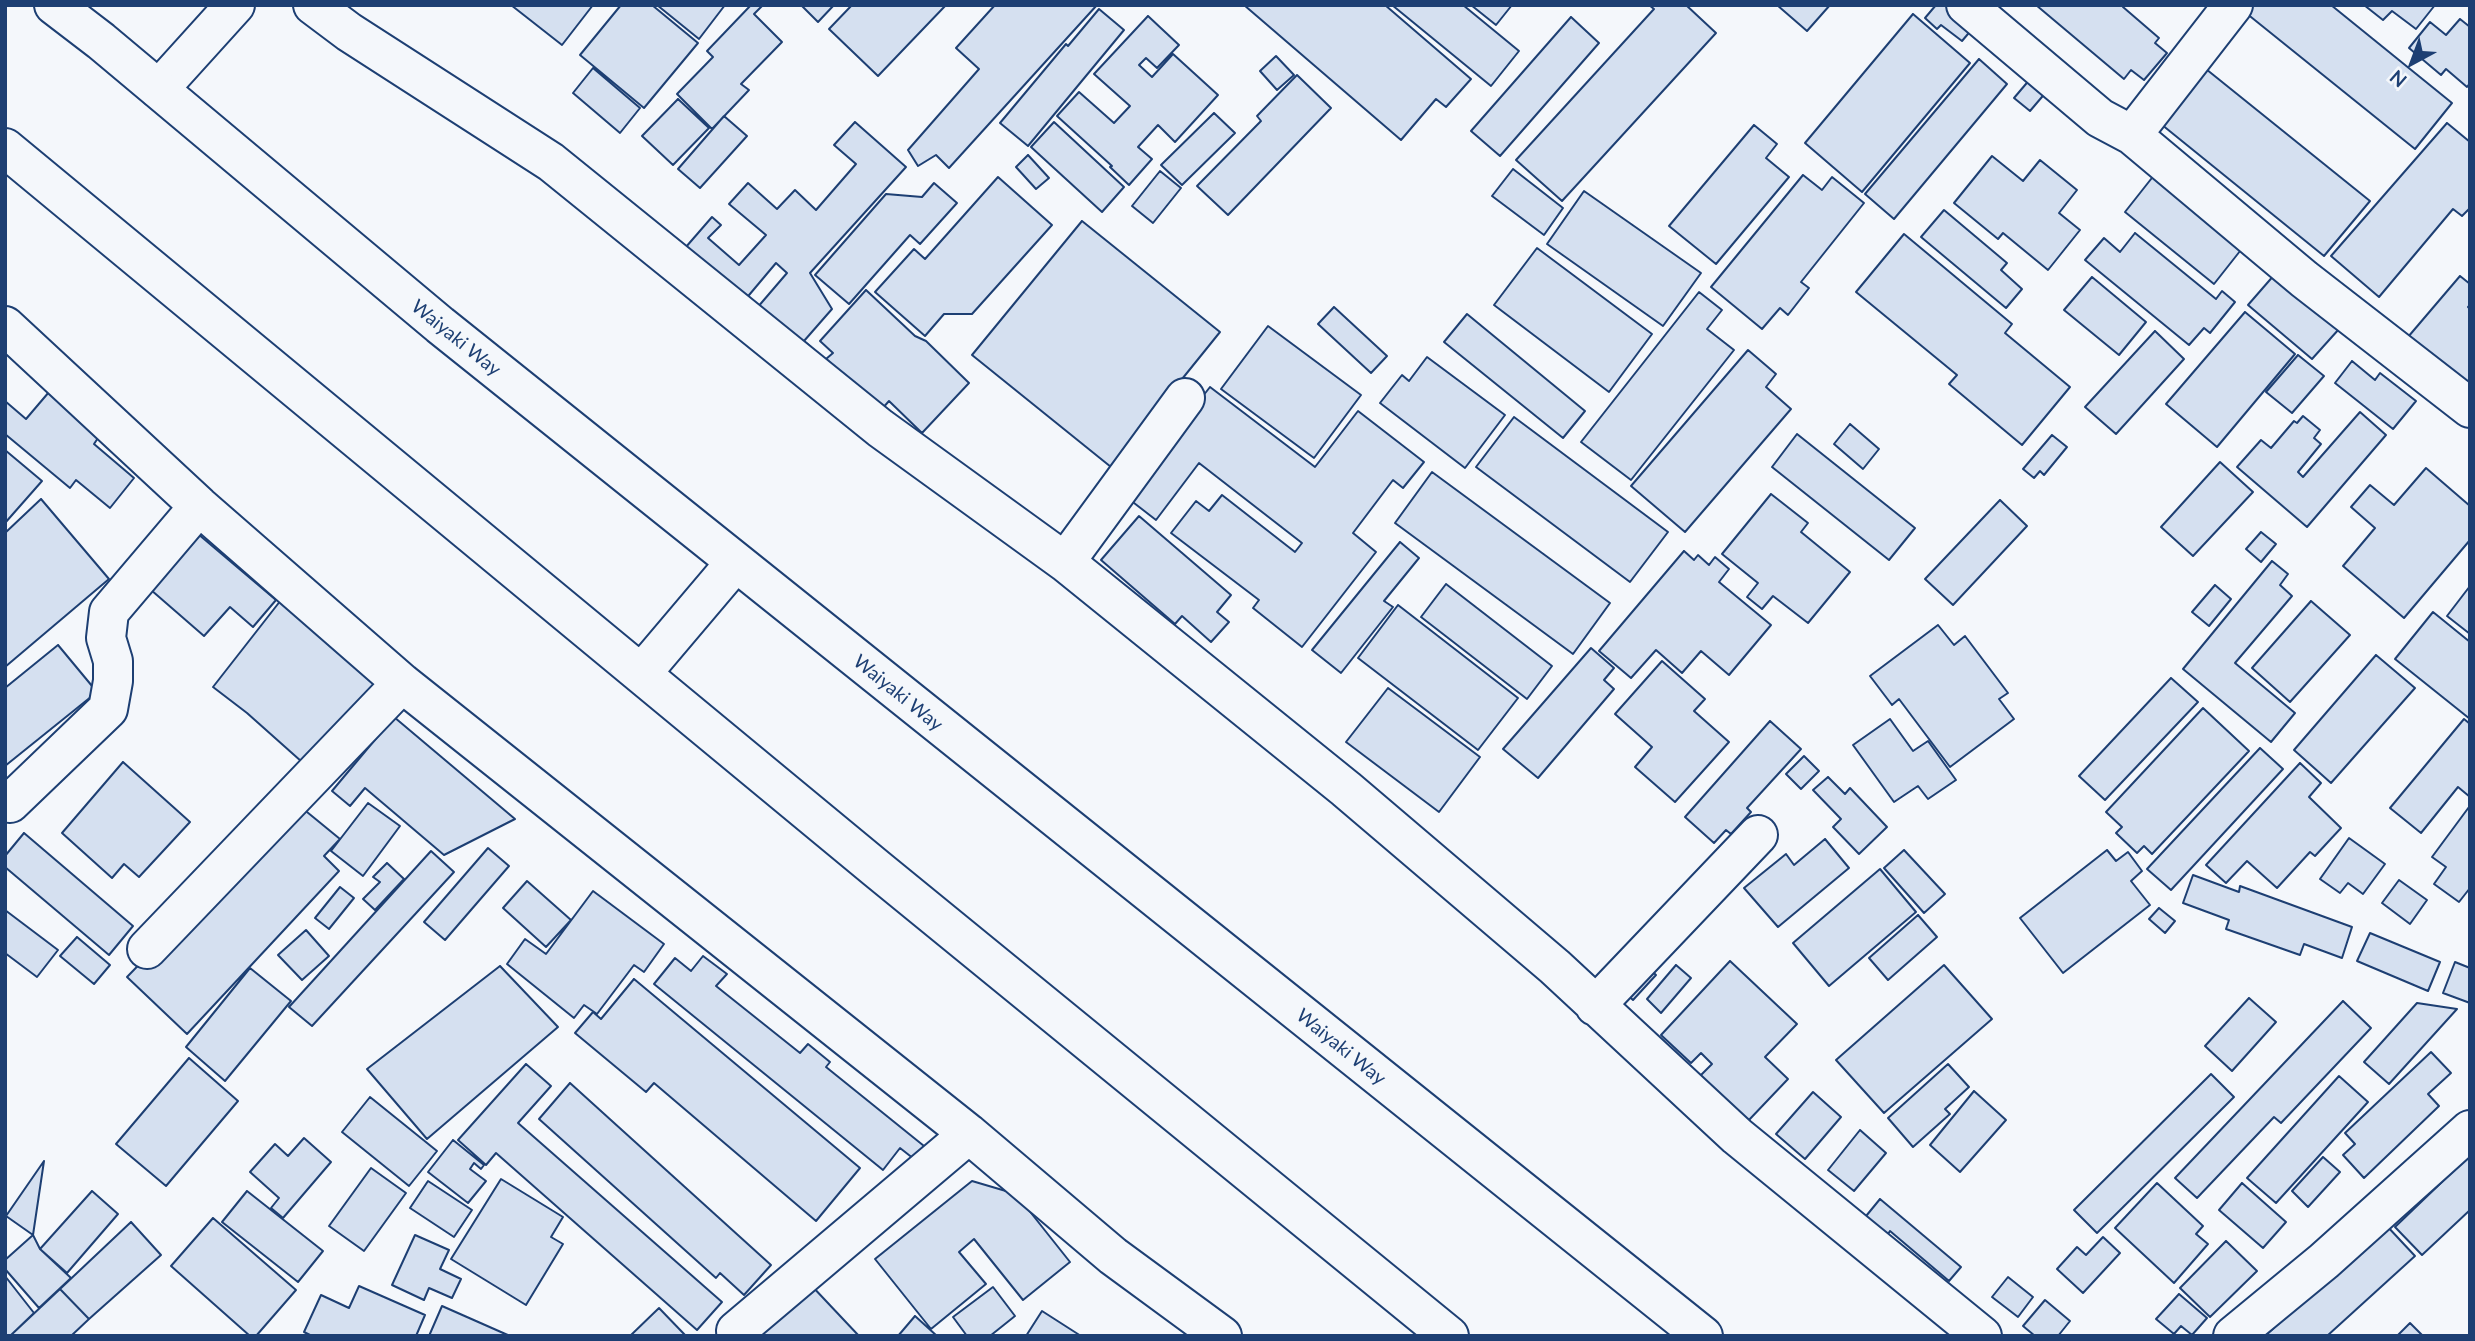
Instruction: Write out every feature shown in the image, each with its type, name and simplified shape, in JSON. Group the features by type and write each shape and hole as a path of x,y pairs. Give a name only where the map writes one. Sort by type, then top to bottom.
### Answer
{"main road":[{"name":"Waiyaki Way","path":"54,5 159,89 440,325 1703,1336"},
{"name":"Waiyaki Way","path":"65,5 101,41"},
{"path":"159,89 235,5"},
{"path":"313,5 349,32 551,162 880,428 1065,562 1346,789 1555,967 1737,1136 1982,1336"},
{"path":"1966,5 2100,118 2132,135 2304,279 2470,408"},
{"path":"2132,135 2233,5"},
{"path":"5,148 1449,1336"},
{"path":"7,329 199,506 402,683 969,1133 1113,1256 1222,1336"},
{"path":"1065,562 1185,398"},
{"path":"10,803 108,709 113,681 113,661 106,638 110,612 199,506"},
{"path":"642,674 735,563"},
{"path":"147,949 402,683"},
{"path":"1595,1006 1758,835"},
{"path":"2233,1336 2324,1261 2470,1130"},
{"path":"736,1331 969,1133"}],"building":[{"path":"511,5 593,5 562,45"},
{"path":"621,5 652,5 698,43 644,108 580,55"},
{"path":"657,5 725,5 699,39"},
{"path":"751,5 762,6 754,14 782,42 741,84 749,90 712,129 677,94 713,57 707,51"},
{"path":"801,5 834,5 818,22"},
{"path":"852,5 946,5 878,76 829,29"},
{"path":"995,5 1097,5 949,168 936,155 918,166 908,150 979,69 956,48"},
{"path":"1244,5 1385,5 1471,79 1446,107 1436,99 1401,140"},
{"path":"1392,5 1463,5 1519,51 1491,86"},
{"path":"1471,5 1512,5 1496,25"},
{"path":"1649,5 1686,5 1716,33 1562,201 1516,160 1654,9"},
{"path":"1777,5 1830,5 1807,31"},
{"path":"1936,5 1946,5 1973,28 1962,41 1941,25 1937,29 1925,18"},
{"path":"2036,5 2124,5 2123,7 2159,38 2155,43 2167,53 2144,80 2131,70 2124,79"},
{"path":"2252,5 2331,5 2452,103 2415,149 2246,13"},
{"path":"2364,5 2435,5 2416,29 2392,11 2383,20"},
{"path":"1099,9 1124,30 1028,146 1000,123"},
{"path":"1913,14 1970,63 1862,192 1805,143"},
{"path":"1148,16 1179,45 1157,68 1146,58 1139,65 1152,77 1173,54 1218,95 1175,142 1158,125 1138,147 1152,159 1129,185 1057,116 1079,92 1114,123 1130,106 1094,74"},
{"path":"1571,17 1599,43 1500,156 1471,131"},
{"path":"2460,19 2470,27 2470,83 2467,87 2446,69 2441,75 2409,48 2430,22 2446,35"},
{"path":"1276,56 1294,75 1277,90 1260,71"},
{"path":"1979,59 2007,84 1894,219 1865,194"},
{"path":"2201,65 2370,201 2324,256 2156,120"},
{"path":"593,68 640,108 620,133 573,93"},
{"path":"1297,75 1331,108 1228,215 1197,186 1261,121 1257,116"},
{"path":"2031,78 2047,91 2030,111 2014,98"},
{"path":"678,99 709,128 673,165 642,136"},
{"path":"1214,113 1235,133 1182,185 1161,165"},
{"path":"724,116 747,136 700,188 678,169"},
{"path":"855,122 906,167 810,273 832,309 804,341 811,347 801,359 751,315 787,273 776,263 739,307 679,255 712,217 721,225 708,238 739,265 766,235 729,204 748,183 777,209 795,190 816,210 856,164 834,145"},
{"path":"1054,122 1124,187 1102,212 1031,147"},
{"path":"2447,123 2470,142 2470,208 2462,216 2453,209 2379,297 2331,256"},
{"path":"1754,125 1777,144 1766,158 1789,177 1716,264 1669,226"},
{"path":"1028,155 1049,178 1036,189 1016,167"},
{"path":"1992,156 2023,181 2040,160 2077,190 2059,213 2080,230 2048,270 2003,233 1998,239 1954,203"},
{"path":"1513,169 1563,208 1544,235 1492,196"},
{"path":"1160,171 1181,188 1153,223 1132,206"},
{"path":"2155,174 2244,246 2214,284 2125,212"},
{"path":"1803,175 1822,190 1832,177 1864,203 1801,282 1809,288 1788,315 1780,308 1762,329 1711,287"},
{"path":"998,177 1052,225 972,314 944,314 925,336 875,292 914,249 925,259"},
{"path":"934,183 957,203 920,244 910,235 849,304 815,275 886,194 922,197"},
{"path":"1584,191 1701,273 1663,326 1547,244"},
{"path":"1944,210 2007,263 2001,270 2022,289 2006,308 1921,237"},
{"path":"1082,221 1220,332 1111,467 972,355"},
{"path":"2135,233 2216,299 2222,291 2235,302 2210,333 2204,328 2189,345 2085,260 2104,238 2120,252"},
{"path":"1904,234 2012,324 2005,333 2070,387 2022,445 1949,384 1957,375 1856,292"},
{"path":"1537,248 1652,334 1609,392 1494,305"},
{"path":"2275,274 2339,329 2312,359 2248,305"},
{"path":"2460,276 2470,284 2470,389 2408,337"},
{"path":"2092,277 2146,322 2119,355 2064,310"},
{"path":"866,290 915,336 926,341 969,383 922,433 889,401 881,410 826,359 833,353 820,341"},
{"path":"1699,292 1722,310 1707,329 1734,350 1631,480 1581,442"},
{"path":"1334,307 1387,356 1371,373 1318,324"},
{"path":"2245,312 2295,354 2217,447 2166,404"},
{"path":"1467,314 1585,411 1563,438 1444,342"},
{"path":"1268,326 1361,395 1314,458 1221,389"},
{"path":"2155,331 2184,359 2116,434 2085,407"},
{"path":"1748,350 1776,374 1766,387 1791,409 1685,532 1631,486"},
{"path":"2298,355 2324,376 2292,413 2266,392"},
{"path":"1427,357 1505,415 1465,468 1380,403 1402,375 1409,381"},
{"path":"2352,361 2375,380 2380,373 2416,401 2393,429 2335,383"},
{"path":"1210,387 1315,467 1358,411 1424,462 1403,488 1393,480 1353,533 1376,552 1302,647 1253,608 1259,600 1171,533 1196,501 1209,511 1222,495 1295,552 1302,543 1199,463 1156,520 1125,496"},
{"path":"49,392 100,435 94,444 134,478 110,508 76,480 70,488 5,434 5,401 26,419"},
{"path":"2360,412 2386,435 2307,527 2237,467 2261,440 2271,448 2294,421 2297,423 2303,416 2320,430 2314,438 2321,444 2298,472 2303,477"},
{"path":"1514,417 1668,532 1630,582 1476,467"},
{"path":"1850,424 1879,449 1863,469 1834,444"},
{"path":"1797,434 1915,528 1889,560 1772,467"},
{"path":"2052,435 2067,447 2044,475 2040,471 2034,478 2023,469"},
{"path":"5,450 42,481 5,523"},
{"path":"2220,462 2253,492 2193,556 2161,527"},
{"path":"2426,468 2470,506 2470,540 2404,618 2343,566 2375,528 2351,507 2370,485 2394,505"},
{"path":"1432,472 1610,603 1573,654 1395,523"},
{"path":"1771,494 1808,523 1801,532 1850,572 1808,623 1773,596 1762,609 1747,597 1758,583 1722,554"},
{"path":"41,499 109,579 5,667 5,533"},
{"path":"2000,500 2027,526 1953,605 1925,579"},
{"path":"1139,516 1231,595 1217,612 1229,622 1211,642 1182,616 1175,624 1101,560"},
{"path":"191,528 276,600 253,627 230,607 204,636 143,583"},
{"path":"2261,532 2276,544 2261,562 2246,549"},
{"path":"1400,542 1419,558 1384,601 1393,607 1341,673 1312,650"},
{"path":"1684,551 1694,560 1698,555 1709,565 1715,557 1729,569 1719,582 1771,625 1729,675 1701,651 1682,673 1656,650 1631,678 1599,651"},
{"path":"2272,561 2288,574 2280,585 2292,596 2235,663 2295,713 2271,742 2183,669"},
{"path":"1446,584 1552,666 1527,699 1421,617"},
{"path":"2215,585 2231,599 2209,626 2192,612"},
{"path":"2470,586 2470,634 2447,616"},
{"path":"281,600 381,689 311,770 247,713 213,687"},
{"path":"2311,601 2350,635 2290,702 2252,668"},
{"path":"1398,605 1518,698 1478,750 1358,658"},
{"path":"2433,612 2470,642 2470,719 2395,659"},
{"path":"1938,625 1954,645 1965,636 2008,693 1999,699 2014,719 1950,767 1899,699 1892,705 1870,676"},
{"path":"58,645 97,692 5,766 5,688"},
{"path":"1591,648 1614,668 1604,680 1614,689 1538,778 1503,749"},
{"path":"2376,655 2415,688 2331,783 2294,750"},
{"path":"1662,661 1705,699 1694,711 1729,742 1675,802 1635,767 1652,747 1615,714"},
{"path":"2171,678 2198,702 2105,800 2079,776"},
{"path":"1388,688 1480,757 1439,812 1346,742"},
{"path":"2203,708 2249,751 2152,854 2144,846 2137,853 2116,833 2122,827 2106,812"},
{"path":"394,717 515,819 444,855 365,788 350,806 332,791"},
{"path":"1890,719 1913,751 1928,741 1956,780 1928,799 1918,786 1894,802 1853,745"},
{"path":"2464,719 2470,724 2470,797 2458,787 2421,833 2390,808"},
{"path":"1770,721 1801,749 1747,808 1751,812 1731,834 1726,830 1714,843 1685,817"},
{"path":"2260,748 2283,769 2171,890 2147,869"},
{"path":"1804,756 1819,771 1801,789 1786,774"},
{"path":"123,762 190,822 139,877 124,864 112,878 62,833"},
{"path":"2300,763 2321,783 2309,797 2341,828 2315,856 2310,852 2277,888 2247,861 2226,883 2206,865"},
{"path":"1828,777 1845,794 1850,788 1887,827 1859,854 1833,827 1841,819 1813,790"},
{"path":"296,803 340,839 324,856 339,871 187,1034 127,977"},
{"path":"368,803 400,826 363,876 331,851"},
{"path":"2469,807 2470,888 2459,902 2434,884 2446,867 2432,857"},
{"path":"24,833 133,926 109,955 5,867 5,856"},
{"path":"2349,838 2385,864 2363,894 2348,883 2340,893 2320,879"},
{"path":"1825,839 1849,868 1778,927 1744,888 1786,854 1794,865"},
{"path":"488,848 509,866 445,940 424,922"},
{"path":"1904,850 1945,894 1924,913 1884,868"},
{"path":"2107,850 2116,861 2128,852 2142,871 2131,881 2150,905 2063,973 2020,918"},
{"path":"431,851 454,872 312,1026 289,1007"},
{"path":"387,863 404,879 375,910 363,899 380,882 373,877"},
{"path":"1880,869 1916,912 1829,986 1793,943"},
{"path":"2193,875 2239,892 2240,886 2352,927 2342,958 2304,944 2300,955 2226,929 2229,920 2183,903"},
{"path":"2399,880 2427,900 2410,924 2382,903"},
{"path":"527,881 571,920 546,947 503,908"},
{"path":"340,887 354,898 329,929 315,918"},
{"path":"593,891 664,944 644,972 634,965 597,1014 584,1005 574,1018 507,964 525,939 546,954"},
{"path":"2159,908 2175,921 2165,933 2149,919"},
{"path":"5,910 58,950 37,977 5,953"},
{"path":"1918,915 1937,937 1888,980 1869,958"},
{"path":"306,930 329,956 302,980 278,955"},
{"path":"2370,933 2440,962 2428,991 2357,961"},
{"path":"77,937 110,965 94,984 60,956"},
{"path":"703,956 727,974 716,986 800,1053 808,1044 830,1062 826,1067 924,1146 914,1159 900,1148 883,1170 654,984 675,958 691,971"},
{"path":"1730,961 1797,1024 1765,1057 1788,1079 1748,1121 1700,1076 1712,1064 1701,1053 1691,1063 1661,1035"},
{"path":"2455,962 2470,968 2470,1003 2443,993"},
{"path":"1643,963 1656,975 1633,1000 1620,988"},
{"path":"1676,965 1691,978 1661,1013 1647,999"},
{"path":"1944,965 1992,1019 1884,1113 1836,1060"},
{"path":"500,966 558,1027 427,1139 367,1069"},
{"path":"250,968 291,1001 225,1081 186,1047"},
{"path":"634,979 860,1168 816,1221 654,1083 646,1092 575,1033 593,1012 601,1019"},
{"path":"2249,998 2276,1022 2232,1071 2205,1046"},
{"path":"2343,1001 2371,1028 2281,1123 2274,1117 2197,1198 2175,1178"},
{"path":"2417,1003 2457,1009 2389,1084 2364,1062"},
{"path":"2431,1052 2451,1073 2428,1094 2439,1106 2364,1178 2343,1155 2355,1144 2345,1133"},
{"path":"189,1058 238,1101 166,1186 116,1144"},
{"path":"526,1064 551,1086 518,1123 722,1302 697,1330 496,1153 486,1165 458,1140"},
{"path":"1948,1064 1969,1087 1945,1109 1950,1114 1913,1147 1888,1118"},
{"path":"2211,1074 2234,1097 2097,1233 2074,1210"},
{"path":"2339,1076 2368,1102 2276,1203 2247,1178"},
{"path":"570,1083 771,1265 744,1295 720,1273 716,1278 539,1119"},
{"path":"1974,1091 2006,1120 1960,1172 1930,1145"},
{"path":"1813,1092 1841,1117 1805,1159 1776,1134"},
{"path":"370,1097 437,1151 409,1186 342,1132"},
{"path":"1860,1130 1886,1153 1854,1191 1828,1170"},
{"path":"304,1138 331,1162 283,1218 271,1208 279,1198 250,1172 275,1144 288,1156"},
{"path":"453,1140 484,1165 481,1169 474,1163 470,1169 486,1181 468,1203 428,1172"},
{"path":"2470,1155 2470,1210 2422,1255 2395,1227"},
{"path":"2323,1157 2340,1172 2308,1207 2292,1191"},
{"path":"44,1161 33,1235 6,1216"},
{"path":"371,1168 406,1193 364,1251 329,1226"},
{"path":"501,1179 563,1217 551,1237 563,1244 526,1305 451,1259"},
{"path":"428,1181 472,1210 454,1237 410,1208"},
{"path":"972,1181 1016,1194 1070,1262 1023,1300 974,1239 959,1252 986,1284 931,1329 875,1259"},
{"path":"2157,1183 2203,1226 2196,1234 2208,1244 2174,1283 2115,1228"},
{"path":"2242,1183 2286,1222 2263,1248 2219,1210"},
{"path":"92,1191 118,1214 67,1273 40,1249"},
{"path":"247,1191 323,1251 298,1282 222,1222"},
{"path":"1880,1199 1961,1267 1949,1281 1890,1231 1884,1240 1862,1221"},
{"path":"213,1218 296,1290 256,1336 250,1336 171,1266"},
{"path":"131,1222 161,1255 89,1319 60,1289"},
{"path":"2386,1225 2415,1256 2327,1336 2265,1336"},
{"path":"33,1235 40,1249 71,1278 39,1308 5,1269 5,1260"},
{"path":"415,1235 449,1250 440,1269 461,1279 452,1298 429,1288 424,1300 392,1285"},
{"path":"2103,1237 2120,1253 2083,1293 2057,1269 2077,1247 2086,1255"},
{"path":"2226,1241 2257,1271 2210,1317 2180,1288"},
{"path":"5,1276 34,1313 10,1336 5,1336"},
{"path":"2008,1277 2033,1297 2018,1317 1992,1297"},
{"path":"810,1284 859,1336 756,1336"},
{"path":"359,1286 425,1315 416,1336 312,1336 304,1332 321,1295 349,1308"},
{"path":"993,1287 1015,1316 990,1336 967,1336 953,1317"},
{"path":"60,1289 89,1319 71,1336 10,1336"},
{"path":"2179,1294 2207,1318 2192,1335 2181,1326 2174,1334 2156,1319"},
{"path":"2045,1300 2070,1321 2058,1336 2035,1336 2023,1326"},
{"path":"442,1306 510,1336 429,1336"},
{"path":"659,1308 685,1335 630,1336"},
{"path":"1042,1311 1081,1336 1026,1336"},
{"path":"915,1316 937,1336 898,1336"},
{"path":"2410,1323 2423,1336 2397,1336"}]}
